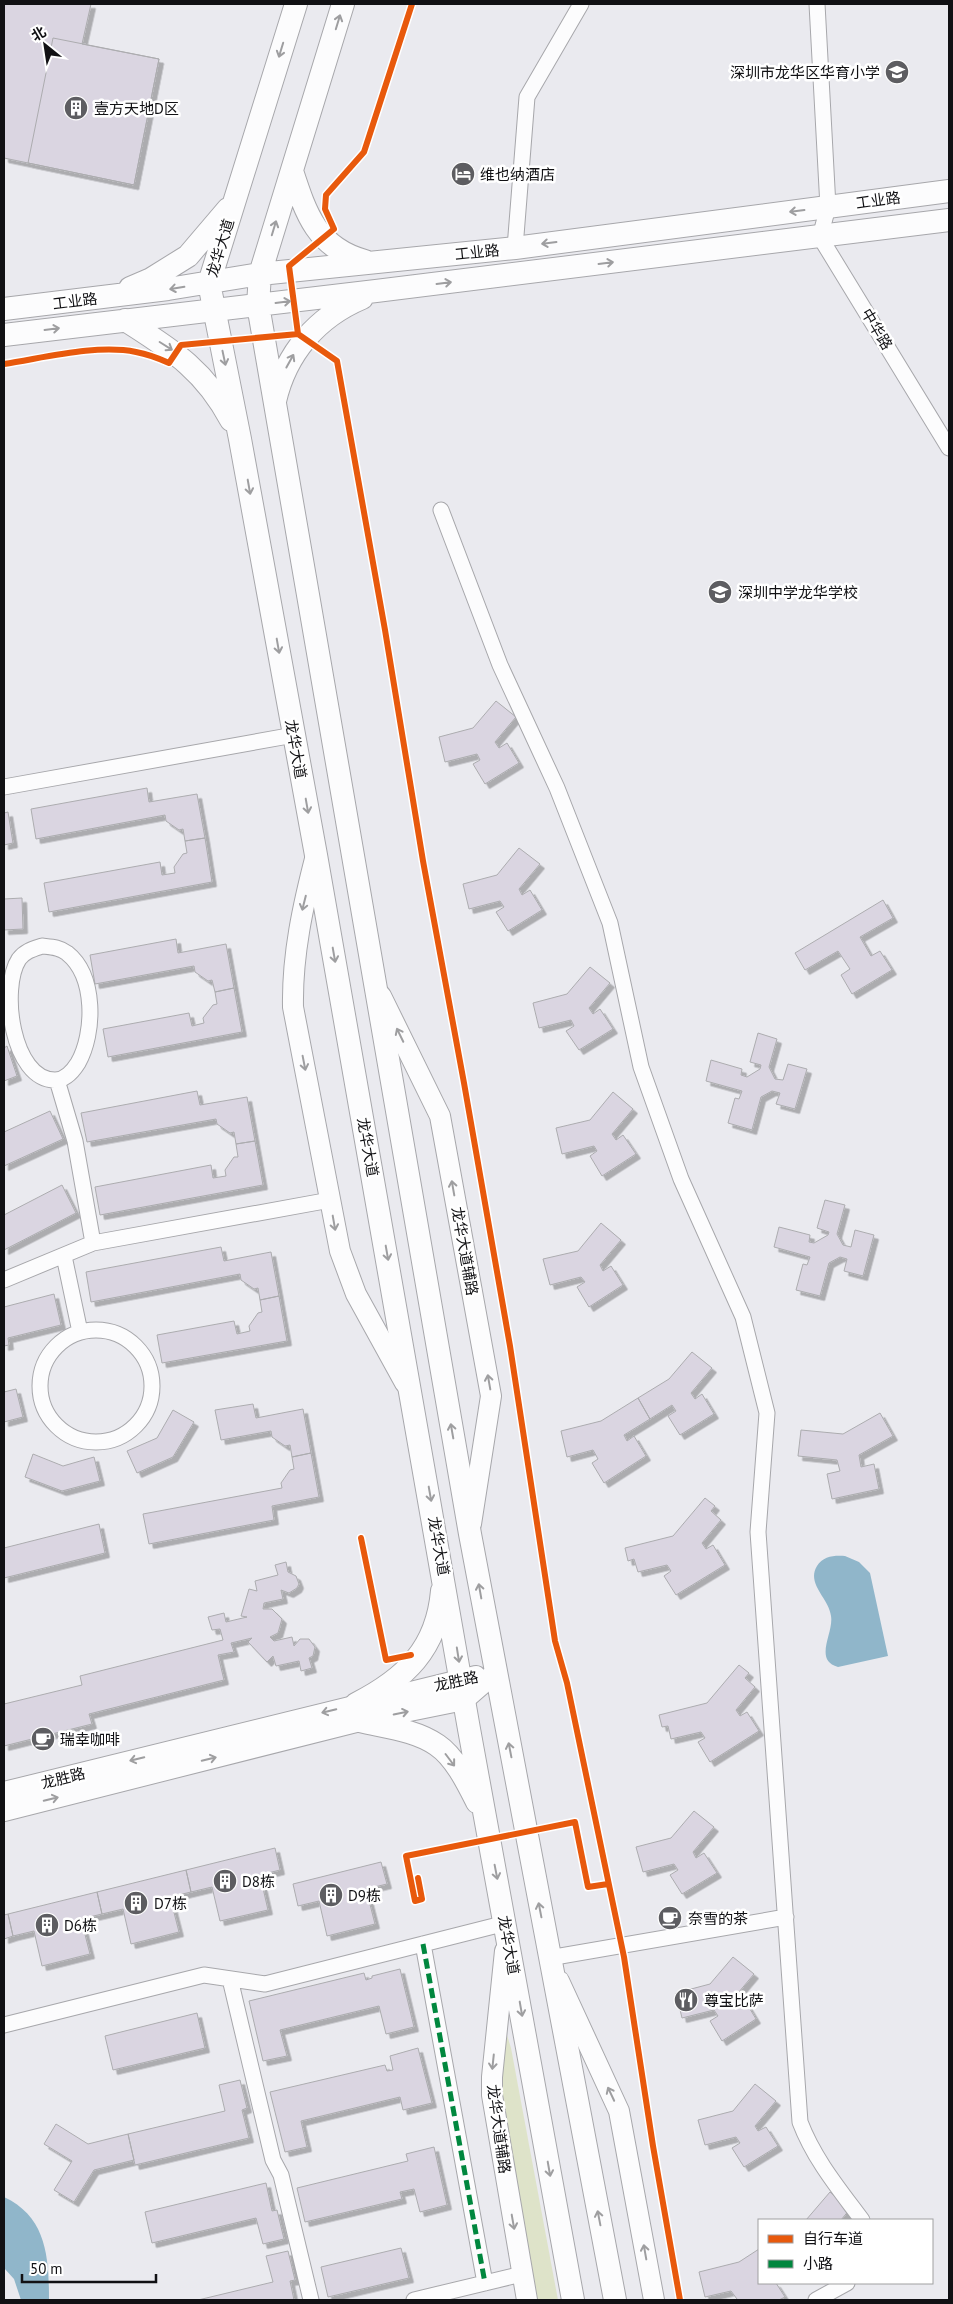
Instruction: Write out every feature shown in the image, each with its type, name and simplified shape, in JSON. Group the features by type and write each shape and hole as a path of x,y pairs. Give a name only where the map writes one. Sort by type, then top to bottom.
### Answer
{"main road":[{"name":"龙华大道","path":"296,4 209,283 240,439 316,855 573,2300"},
{"path":"343,4 260,274 258,305 470,1534 615,2300"},
{"path":"292,171 310,220 321,236 336,249 350,257 373,263"},
{"name":"工业路","path":"4,309 209,283 260,274 514,248 949,191"},
{"path":"88,299 151,280 188,256 234,203"},
{"name":"工业路","path":"4,334 376,291 949,220"},
{"path":"274,406 284,372 298,346 310,332 335,312 376,291"},
{"path":"125,320 176,352 188,363 213,390 240,439"},
{"path":"316,855 302,911 293,966 293,1007 340,1251 356,1294 412,1395"},
{"name":"龙华大道辅路","path":"374,982 440,1116 492,1396 470,1534"},
{"path":"443,1573 440,1607 433,1630 412,1666 358,1713 439,1746 466,1781 487,1824"},
{"name":"龙胜路","path":"4,1792 463,1690 496,1673"},
{"name":"龙胜路","path":"4,1811 358,1713"},
{"name":"龙华大道辅路","path":"506,1925 492,2095 526,2300"},
{"path":"549,1958 619,2111 654,2300"}],"street":[{"path":"514,248 527,97 581,4"},
{"path":"817,4 828,207 820,237"},
{"name":"中华路","path":"820,237 949,448"},
{"path":"441,510 500,665 557,788 610,923 641,1067 681,1178 743,1317 767,1413 758,1532 800,2122 809,2144 822,2166 861,2219"},
{"path":"4,787 294,735"},
{"path":"42,946 55,947 67,953 82,976 90,1003 89,1031 81,1058 74,1070 66,1077 57,1080 47,1079 38,1074 29,1064 15,1040 8,1013 9,985 19,959 29,950 42,946"},
{"path":"57,1080 75,1141 93,1243"},
{"path":"4,1280 93,1243 330,1200"},
{"path":"64,1256 80,1332"},
{"path":"102,1330 123,1336 140,1350 150,1370 152,1392 146,1413 132,1430 112,1440 90,1442 69,1436 52,1422 42,1402 40,1380 46,1359 60,1342 80,1332 102,1330"},
{"path":"549,1958 786,1917"},
{"path":"4,2025 204,1975 265,1984 422,1944 506,1925"},
{"path":"422,1944 485,2283"},
{"path":"230,1979 273,2160 282,2175 311,2300"},
{"path":"414,2300 522,2274"},
{"path":"816,2300 845,2284"}],"green space":[{"path":"505,2029 511,2048 558,2300 536,2300 500,2106"}],"water":[{"path":"833,1556 845,1556 859,1562 870,1573 888,1656 838,1667 827,1658 826,1645 831,1616 816,1585 814,1573 822,1560"},
{"path":"4,2197 18,2205 29,2216 43,2240 48,2269 49,2300 21,2300 14,2279 4,2268"}],"building":[{"name":"壹方天地D区","path":"4,4 91,4 82,44 159,59 134,185 4,158"},
{"name":"壹方天地D区","path":"53,38 159,59 134,185 28,163"},
{"path":"496,701 516,717 495,742 499,748 507,743 519,763 485,784 473,764 480,760 477,754 445,762 439,737 473,728"},
{"path":"147,788 149,802 197,794 205,838 185,841 183,829 179,830 166,821 165,815 36,839 31,809"},
{"path":"8,812 13,843 4,845 4,813"},
{"path":"205,838 212,882 49,912 44,883 160,862 162,875 175,873 174,867 183,854 187,853 185,841"},
{"path":"519,848 540,864 519,889 522,895 530,890 542,910 508,931 496,912 504,907 500,901 469,909 463,884 497,875"},
{"path":"22,898 23,929 4,930 4,899"},
{"path":"883,900 893,918 860,937 871,956 880,951 892,970 852,994 841,975 850,969 838,951 805,970 795,953"},
{"path":"176,939 178,953 226,944 234,988 215,992 212,980 208,981 195,972 194,966 95,984 90,955"},
{"path":"590,967 610,983 589,1008 593,1014 600,1009 613,1029 579,1050 566,1031 574,1026 571,1020 539,1028 533,1003 567,994"},
{"path":"234,988 242,1032 108,1057 103,1029 189,1013 192,1026 204,1023 203,1018 213,1005 217,1004 215,992"},
{"path":"758,1033 777,1039 769,1067 775,1079 783,1080 788,1064 807,1069 795,1109 776,1104 780,1093 772,1091 761,1097 752,1130 728,1123 735,1098 739,1099 742,1091 706,1081 711,1060 742,1069 741,1075 747,1077 760,1069 761,1065 750,1062"},
{"path":"7,1046 17,1076 4,1081 4,1048"},
{"path":"197,1091 200,1105 247,1097 255,1141 236,1144 234,1132 230,1133 217,1124 216,1119 87,1142 81,1113"},
{"path":"613,1092 633,1109 612,1134 616,1140 623,1135 636,1154 602,1176 590,1156 597,1151 594,1146 562,1154 556,1128 590,1120"},
{"path":"50,1111 63,1139 4,1166 4,1132"},
{"path":"255,1141 263,1185 100,1215 95,1187 211,1165 213,1178 226,1176 225,1170 234,1157 238,1157 236,1144"},
{"path":"62,1185 76,1213 4,1250 4,1215"},
{"path":"825,1200 845,1205 837,1234 843,1245 851,1247 855,1230 874,1235 863,1276 844,1271 847,1259 840,1257 829,1263 820,1296 796,1290 803,1264 807,1265 810,1257 774,1247 779,1227 810,1235 809,1242 814,1243 828,1235 829,1232 817,1228"},
{"path":"601,1223 621,1240 600,1265 603,1271 611,1266 623,1285 589,1307 577,1287 585,1282 581,1277 550,1285 543,1259 578,1251"},
{"path":"221,1247 224,1261 271,1252 279,1296 260,1300 258,1288 254,1289 241,1280 240,1274 91,1302 86,1272"},
{"path":"54,1294 61,1325 8,1338 9,1345 4,1346 4,1307"},
{"path":"279,1296 287,1341 162,1363 157,1335 234,1321 237,1334 250,1331 249,1326 258,1313 262,1312 260,1300"},
{"path":"692,1352 712,1368 691,1393 695,1399 702,1394 714,1414 680,1435 668,1416 676,1411 672,1405 650,1419 638,1398 669,1379"},
{"path":"16,1389 23,1417 4,1422 4,1392"},
{"path":"638,1398 650,1419 624,1435 627,1441 634,1436 646,1456 604,1483 592,1463 598,1459 593,1450 567,1457 561,1431 601,1421"},
{"path":"253,1404 256,1418 303,1409 311,1453 292,1457 290,1445 285,1446 272,1437 271,1431 221,1440 215,1410"},
{"path":"173,1410 194,1422 173,1457 137,1473 127,1451 157,1438"},
{"path":"880,1413 893,1436 859,1455 861,1467 874,1464 879,1489 832,1499 827,1474 840,1471 837,1460 798,1456 801,1430 843,1434"},
{"path":"311,1453 319,1497 272,1506 274,1520 149,1544 143,1514 282,1488 281,1483 290,1470 294,1469 292,1457"},
{"path":"33,1454 63,1466 94,1457 100,1481 62,1491 25,1477"},
{"path":"705,1498 715,1506 711,1511 721,1520 702,1543 706,1549 713,1545 725,1565 676,1595 664,1576 671,1571 667,1565 638,1572 634,1559 628,1561 625,1548 673,1536"},
{"path":"99,1524 105,1553 4,1578 4,1548"},
{"path":"286,1562 288,1572 296,1576 299,1584 297,1588 289,1593 281,1590 283,1599 264,1603 263,1609 272,1609 282,1619 278,1633 270,1637 274,1641 292,1637 294,1646 300,1639 309,1639 315,1647 313,1656 309,1658 312,1668 301,1671 299,1661 276,1666 273,1656 267,1662 248,1642 252,1638 231,1643 234,1652 218,1655 224,1680 89,1714 92,1724 4,1746 4,1704 82,1685 80,1676 223,1640 220,1629 212,1630 208,1617 224,1613 226,1622 247,1617 241,1616 249,1589 257,1591 255,1581 278,1575 275,1565"},
{"path":"739,1665 749,1673 745,1678 755,1687 736,1710 740,1716 747,1712 759,1731 710,1762 698,1742 705,1738 701,1732 671,1739 668,1726 662,1727 659,1715 707,1703"},
{"path":"694,1811 714,1827 693,1852 696,1858 704,1853 717,1873 682,1894 670,1875 678,1870 674,1864 643,1872 636,1847 671,1838"},
{"name":"D8栋","path":"275,1848 280,1870 260,1875 268,1910 220,1921 212,1887 191,1892 186,1870"},
{"name":"D9栋","path":"381,1862 387,1884 366,1889 375,1924 327,1936 319,1901 298,1906 293,1884"},
{"name":"D7栋","path":"186,1870 191,1892 170,1897 179,1932 131,1944 123,1909 102,1914 97,1892"},
{"name":"D6栋","path":"97,1892 102,1914 81,1919 90,1954 42,1966 34,1931 13,1936 8,1914"},
{"path":"8,1914 13,1936 4,1939 4,1915"},
{"path":"733,1957 754,1974 733,1999 736,2004 744,1999 756,2019 722,2041 710,2021 718,2016 714,2010 682,2018 676,1993 710,1984"},
{"path":"400,1969 414,2027 386,2034 379,2006 280,2030 287,2056 263,2061 249,2001 364,1973 366,1980 372,1978 372,1976"},
{"path":"197,2013 205,2048 113,2070 105,2036"},
{"path":"418,2048 432,2103 403,2110 400,2097 301,2121 307,2147 285,2152 270,2092 385,2065 387,2071 393,2070 390,2056"},
{"path":"240,2080 247,2108 242,2110 249,2138 135,2165 128,2134 225,2111 219,2085"},
{"path":"755,2084 776,2101 755,2126 758,2131 766,2127 778,2146 744,2167 732,2148 740,2143 736,2137 705,2145 698,2120 733,2111"},
{"path":"56,2124 88,2144 128,2134 134,2160 94,2170 74,2202 54,2190 72,2161 44,2144"},
{"path":"434,2147 447,2205 420,2212 414,2189 400,2192 402,2199 305,2222 297,2188 408,2161 406,2154"},
{"path":"266,2183 272,2211 277,2210 284,2239 263,2244 256,2218 152,2243 145,2212"},
{"path":"830,2192 850,2209 842,2219 807,2219"},
{"path":"401,2248 409,2278 328,2297 321,2267"},
{"path":"758,2250 758,2284 777,2284 785,2297 779,2300 735,2300 737,2299 731,2291 705,2297 699,2272 739,2262"},
{"path":"288,2251 295,2280 290,2281 294,2300 198,2300 273,2282 266,2256"}],"marked path":[{"path":"423,1944 485,2283"}],"cycle path":[{"path":"298,334 289,266 334,229 325,209 326,195 364,152 412,4"},
{"path":"4,364 70,353 104,350 140,353 169,363 181,345 298,334 337,361 385,630 423,861 510,1346 555,1641 567,1683 624,1957 653,2146 680,2300"},
{"path":"361,1538 386,1660 411,1655"},
{"path":"418,1878 422,1899 415,1901 406,1856 575,1822 588,1887 608,1884"}],"place":[{"name":"深圳市龙华区华育小学","path":"897,72"},
{"name":"壹方天地D区","path":"76,108"},
{"name":"维也纳酒店","path":"463,174"},
{"name":"深圳中学龙华学校","path":"720,592"},
{"name":"瑞幸咖啡","path":"43,1739"},
{"name":"D8栋","path":"225,1881"},
{"name":"D9栋","path":"331,1895"},
{"name":"D7栋","path":"136,1903"},
{"name":"奈雪的茶","path":"670,1918"},
{"name":"D6栋","path":"47,1925"},
{"name":"尊宝比萨","path":"686,2000"}]}
